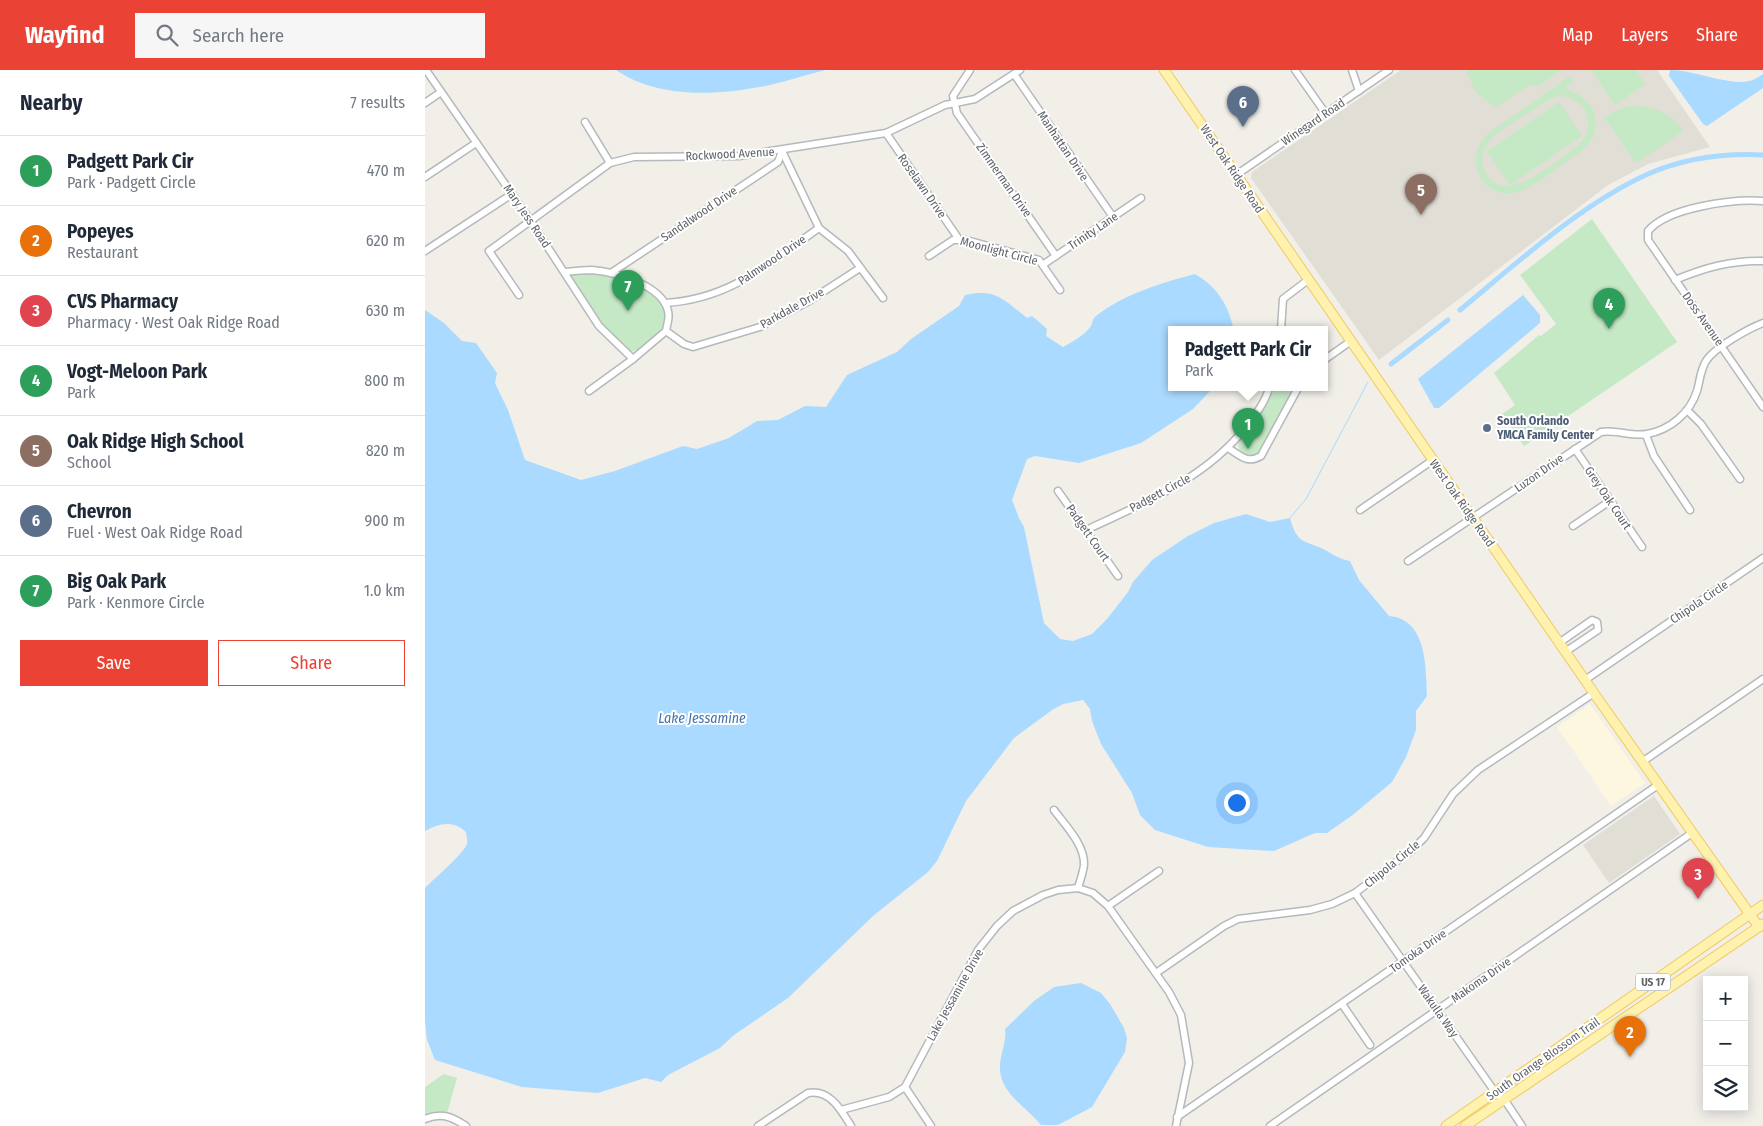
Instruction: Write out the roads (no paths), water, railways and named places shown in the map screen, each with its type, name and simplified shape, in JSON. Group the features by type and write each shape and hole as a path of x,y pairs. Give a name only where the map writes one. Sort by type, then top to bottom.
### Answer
{"main road":[{"name":"West Oak Ridge Road","path":"1164,70 1565,652 1692,833 1762,928"},
{"name":"South Orange Blossom Trail","path":"1446,1126 1763,906"},
{"name":"South Orange Blossom Trail","path":"1465,1126 1762,928"}],"street":[{"name":"Mary Jess Road","path":"425,70 531,220 599,326 633,359"},
{"path":"954,104 953,96 970,70"},
{"path":"1295,70 1325,114"},
{"path":"1352,70 1359,91"},
{"name":"Winegard Road","path":"1236,174 1389,70"},
{"name":"Rockwood Avenue","path":"519,295 489,251 610,163 634,158 739,156 886,133 916,121 935,109 975,99 1017,72"},
{"name":"Manhattan Drive","path":"1017,72 1113,217"},
{"path":"425,103 441,92"},
{"name":"Zimmerman Drive","path":"954,104 957,113 1056,256"},
{"path":"585,122 610,163"},
{"name":"Roselawn Drive","path":"886,133 958,238"},
{"path":"425,177 476,142"},
{"path":"782,150 819,228 848,251 883,298"},
{"name":"Sandalwood Drive","path":"611,273 778,162 782,150"},
{"path":"425,251 512,194"},
{"name":"Trinity Lane","path":"1044,264 1141,198"},
{"name":"Doss Avenue","path":"1763,201 1722,203 1686,211 1654,224 1647,231 1648,240 1763,407"},
{"name":"Palmwood Drive","path":"665,302 689,301 717,294 739,283 819,228"},
{"name":"Moonlight Circle","path":"929,256 958,238 1039,260 1044,264 1060,290"},
{"path":"1675,280 1706,268 1729,262 1763,261"},
{"name":"Parkdale Drive","path":"666,331 684,344 693,347 760,327 809,301 860,268"},
{"path":"565,272 591,270 611,273 643,286 665,302 669,319 666,331 633,359 589,391"},
{"path":"1281,326 1283,299 1308,280"},
{"name":"Luzon Drive","path":"1408,561 1601,432 1610,430 1627,434 1646,434 1666,427 1687,410 1707,360 1750,328 1763,323"},
{"path":"1328,357 1351,341"},
{"name":"Padgett Circle","path":"1086,530 1187,480 1211,464 1228,448 1257,412 1268,391"},
{"path":"1228,448 1247,460 1253,461 1261,456 1296,391"},
{"path":"1687,410 1701,424 1740,479"},
{"path":"1646,434 1654,456 1690,510"},
{"name":"Grey Oak Court","path":"1575,449 1641,547"},
{"path":"1360,510 1433,460"},
{"name":"Padgett Court","path":"1059,491 1117,576"},
{"path":"1573,526 1610,501"},
{"name":"Chipola Circle","path":"1585,680 1763,558"},
{"path":"1559,643 1592,620 1597,622 1598,630 1565,652"},
{"path":"1642,762 1763,679"},
{"name":"Chipola Circle","path":"1156,973 1224,926 1238,919 1310,910 1332,904 1355,893 1412,850 1424,838 1453,794 1478,770 1594,693"},
{"name":"Tomoka Drive","path":"1177,1117 1658,785"},
{"path":"1054,810 1082,852 1084,865 1078,888 1093,893 1108,906 1156,973 1181,1015 1189,1063 1176,1126"},
{"name":"Makoma Drive","path":"1271,1126 1692,833"},
{"path":"1108,906 1159,871"},
{"name":"Lake Jessamine Drive","path":"905,1087 978,950 997,926 1013,911 1043,895 1057,890 1078,888"},
{"name":"Wakulla Way","path":"1355,893 1495,1092 1504,1099 1522,1126"},
{"path":"1342,1004 1370,1045"},
{"path":"841,1110 889,1097 905,1087 931,1126"},
{"path":"758,1126 809,1093 818,1091 827,1095 841,1110 851,1126"},
{"path":"425,1119 433,1116 453,1117 466,1126"}],"water":[{"path":"616,70 826,70 770,85 711,93 671,91 633,80"},
{"path":"1670,70 1741,82 1753,80 1763,74 1763,88 1707,126 1703,124 1669,76"},
{"name":"Lake Jessamine","path":"1195,274 1210,285 1221,297 1233,326 1168,326 1168,391 1210,391 1193,409 1141,443 1079,463 1035,456 1027,459 1012,500 1024,527 1044,623 1060,639 1073,641 1092,634 1107,619 1128,592 1133,582 1152,560 1188,536 1214,523 1246,514 1270,522 1290,518 1296,533 1303,540 1350,561 1359,580 1389,616 1402,619 1411,626 1422,646 1425,659 1427,696 1416,711 1416,730 1406,757 1392,782 1354,814 1327,833 1315,833 1274,851 1208,847 1155,830 1140,815 1132,793 1101,744 1092,721 1090,709 1083,700 1063,704 1014,738 966,801 937,861 928,872 873,916 788,998 734,1035 720,1048 668,1075 661,1082 645,1078 598,1093 522,1087 435,1060 427,1040 425,1021 425,888 465,848 467,841 466,832 451,824 435,826 425,831 425,310 444,323 462,341 476,343 497,373 495,383 508,410 525,460 581,480 615,471 683,446 697,449 729,438 757,421 778,420 805,406 826,407 847,375 897,352 911,339 959,306 965,295 985,293 999,297 1027,318 1032,316 1047,329 1046,336 1063,347 1085,332 1091,326 1093,319 1107,308 1131,295 1156,285"},
{"path":"1523,295 1540,315 1540,323 1439,408 1434,408 1418,379"},
{"path":"1081,983 1101,993 1110,1004 1124,1028 1127,1038 1125,1052 1092,1107 1058,1125 1041,1125 1014,1098 1003,1083 1000,1064 1005,1029 1034,1001 1054,987"}],"waterway":[{"path":"1460,310 1574,218 1598,201 1648,174 1675,164 1704,158 1763,155"},
{"path":"1391,364 1448,320"},
{"path":"1290,518 1306,499 1368,382"}],"place":[{"name":"Chevron","path":"1243,127"},
{"name":"Oak Ridge High School","path":"1421,215"},
{"name":"Big Oak Park","path":"628,311"},
{"name":"Vogt-Meloon Park","path":"1609,329"},
{"name":"South Orlando YMCA Family Center","path":"1487,428"},
{"name":"Padgett Park Cir","path":"1248,449"},
{"name":"CVS Pharmacy","path":"1698,899"},
{"name":"Popeyes","path":"1630,1057"}]}
